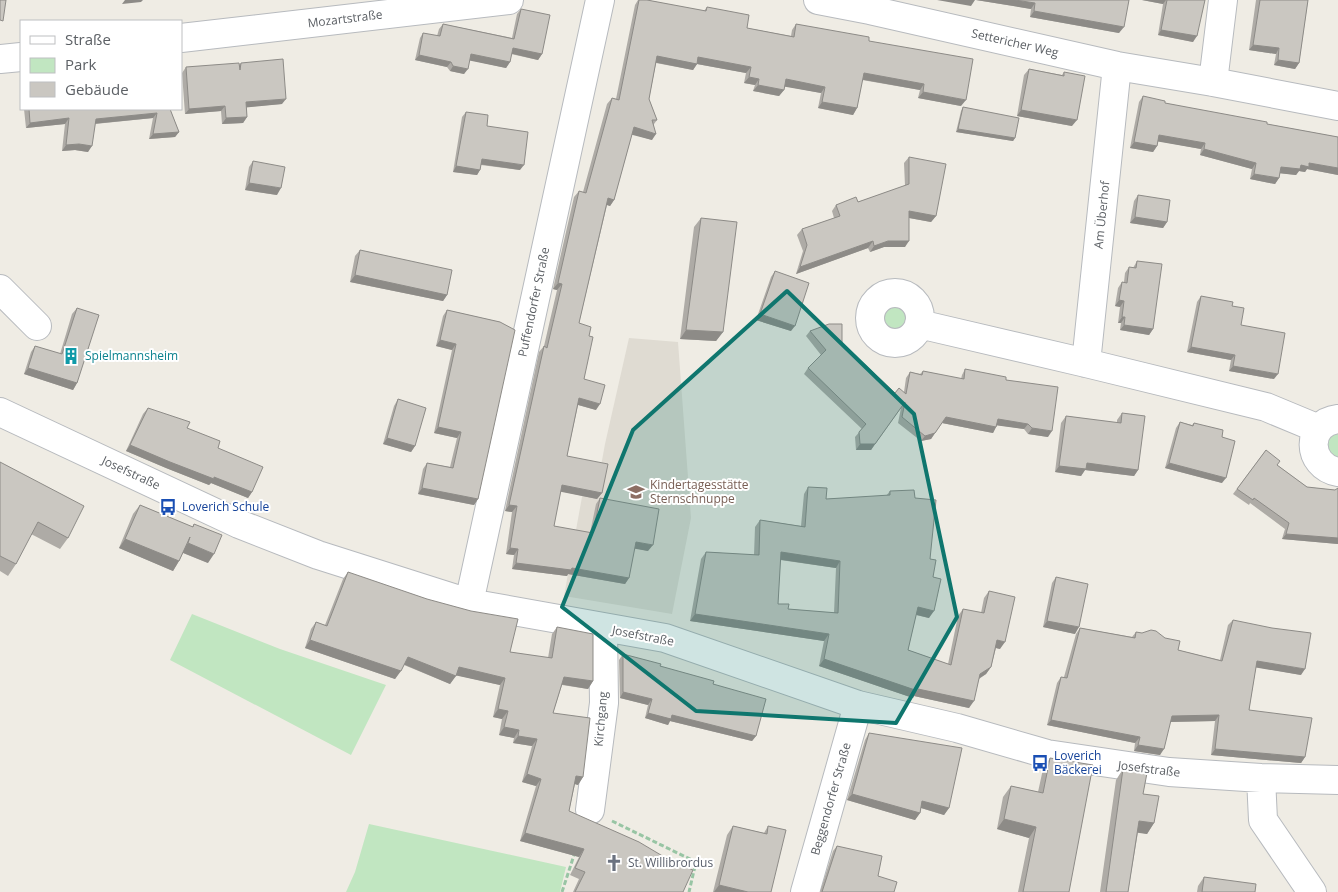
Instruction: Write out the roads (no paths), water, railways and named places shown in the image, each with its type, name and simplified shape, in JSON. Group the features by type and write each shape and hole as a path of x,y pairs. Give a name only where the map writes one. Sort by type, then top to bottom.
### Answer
{"street":[{"name":"Mozartstraße","path":"182,38 434,4 509,0"},
{"name":"Puffendorfer Straße","path":"469,603 600,0"},
{"name":"Settericher Weg","path":"818,0 1117,66 1338,106"},
{"path":"1213,82 1223,0"},
{"path":"0,59 20,57"},
{"name":"Am Überhof","path":"1086,363 1117,66"},
{"path":"0,289 37,326"},
{"path":"920,324 1086,363 1329,424"},
{"name":"Josefstraße","path":"0,412 239,524 318,554 469,603 665,638 858,705 957,728 1047,754 1169,772 1261,778 1338,780"},
{"path":"1329,424 1315,437 1313,446 1315,456 1320,464 1328,470 1338,472"},
{"name":"Kirchgang","path":"590,810 604,703 603,628"},
{"name":"Beggendorfer Straße","path":"805,892 858,705"},
{"path":"1261,778 1262,820 1312,892"}],"place":[{"name":"Spielmannsheim","path":"71,356"},
{"name":"Kindertagesstätte Sternschnuppe","path":"636,492"},
{"name":"Loverich Schule","path":"168,507"},
{"name":"Loverich Bäckerei","path":"1040,763"},
{"name":"St. Willibrordus","path":"614,863"}]}
